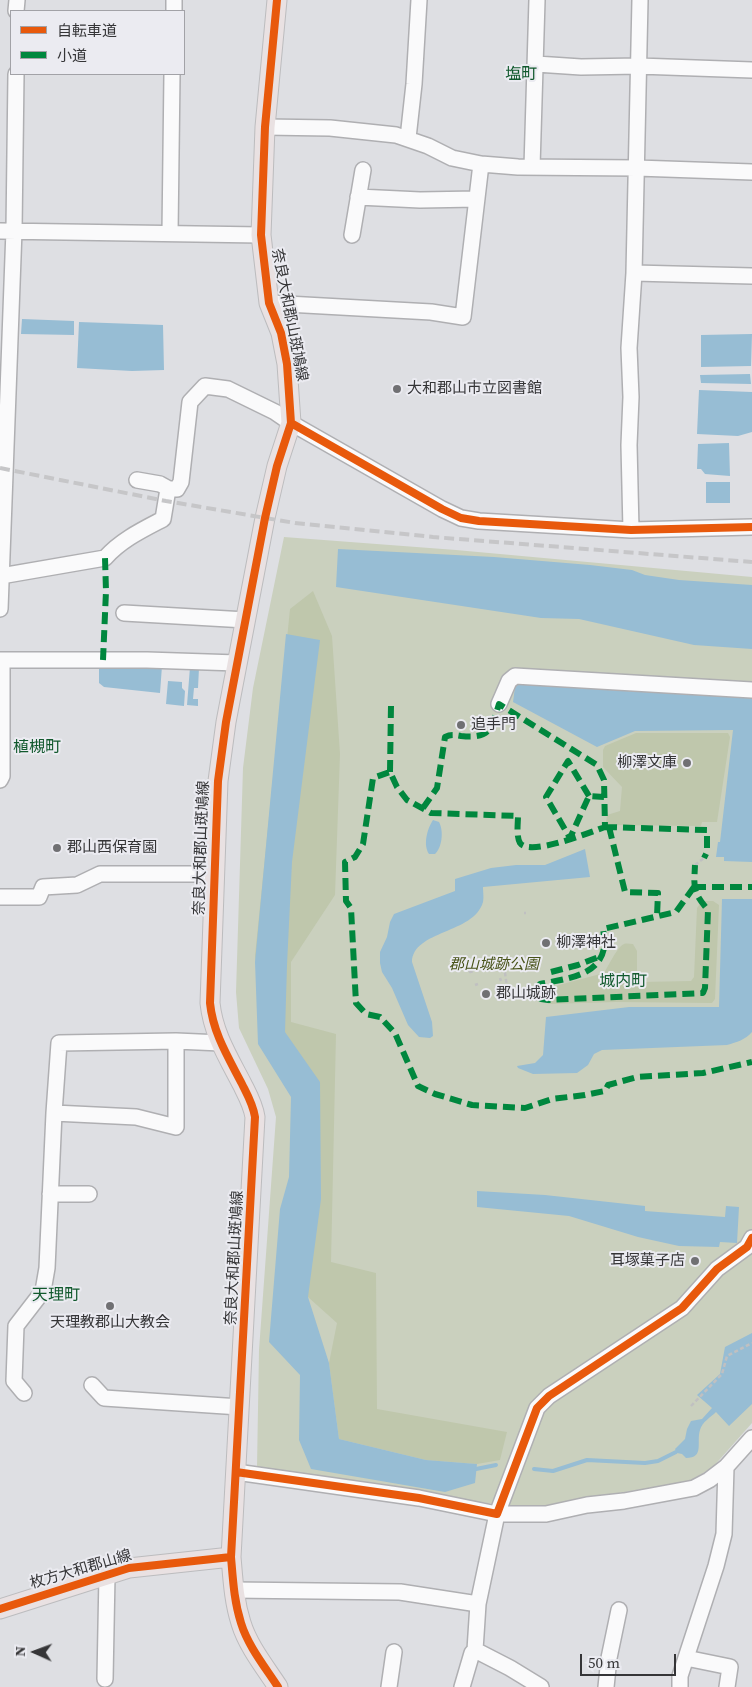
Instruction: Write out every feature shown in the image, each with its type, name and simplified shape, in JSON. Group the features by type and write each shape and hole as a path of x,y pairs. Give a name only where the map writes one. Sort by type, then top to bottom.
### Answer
{"main road":[{"name":"奈良大和郡山斑鳩線","path":"277,0 265,126 260,235 270,303 281,333 287,364 291,423 277,466 268,506 226,722 220,764 210,1003 213,1023 221,1044 250,1101 255,1116 231,1557 233,1590 241,1625 256,1655 278,1687"},
{"name":"枚方大和郡山線","path":"0,1609 129,1568 231,1557"}],"street":[{"path":"408,138 414,84 419,0"},
{"path":"532,167 537,0"},
{"path":"631,530 629,348 634,273 640,0"},
{"path":"536,64 581,67 639,66 752,70"},
{"path":"0,609 7,230 16,75"},
{"path":"170,233 172,75"},
{"path":"265,126 330,128 396,135 428,146 452,158 482,164 518,167 637,168 752,172"},
{"path":"270,303 431,312 463,317 482,164"},
{"path":"352,235 363,170"},
{"path":"358,197 420,200 478,199"},
{"path":"7,230 260,235"},
{"path":"634,273 752,276"},
{"path":"137,480 160,484 169,490 177,489 181,482 190,402 205,386 228,389 275,412 291,423 461,518 479,521 631,530 752,527"},
{"path":"1,576 105,558 114,548 131,536 163,519 169,490"},
{"path":"124,613 246,620"},
{"path":"0,780 2,776 1,660 147,660 237,663"},
{"path":"499,704 509,682 516,676 752,690"},
{"path":"0,897 39,897 42,887 77,885 100,874 215,874"},
{"path":"24,1393 14,1380 16,1326 43,1290 47,1268 59,1043 176,1041 221,1044"},
{"path":"54,1113 136,1117 176,1127 176,1041"},
{"path":"50,1194 90,1194"},
{"path":"462,1687 472,1653 475,1650 478,1604 497,1514 537,1408 549,1396 682,1308 717,1269 747,1247 752,1238"},
{"path":"92,1385 104,1398 240,1406"},
{"path":"236,1472 419,1498 497,1514 546,1514 587,1505 624,1501 694,1488 709,1480 726,1467 752,1438"},
{"path":"680,1687 680,1676 716,1566 724,1534 726,1467"},
{"path":"105,1679 107,1575"},
{"path":"233,1590 400,1592 478,1604"},
{"path":"606,1687 609,1658 619,1610"},
{"path":"475,1650 541,1687"},
{"path":"389,1687 394,1652"},
{"path":"686,1658 730,1667 727,1687"}],"path":[{"path":"695,865 704,858"},
{"path":"473,959 469,965 470,972 493,967"},
{"path":"504,966 507,987"},
{"path":"691,1406 722,1374 727,1356 752,1343"}],"green space":[{"name":"郡山城跡公園","path":"284,537 456,550 752,577 752,1423 713,1467 690,1481 584,1499 552,1507 513,1506 454,1499 257,1467 259,1350 276,1117 268,1089 239,1028 236,992 243,768 253,688"},
{"path":"313,591 332,636 340,754 335,895 291,962 291,1022 336,1034 331,1262 376,1273 377,1409 507,1432 500,1460 477,1464 426,1460 339,1439 329,1363 337,1323 308,1297 310,1081 265,1041 255,956 290,609"},
{"path":"636,733 728,733 730,737 717,822 702,822 701,826 609,825 606,823 607,815 620,811 622,787 603,767 603,750 605,746"},
{"path":"702,901 713,901 719,905 715,999 712,1003 616,1002 548,1004 545,998 545,991 559,985 604,973 621,946 625,944 633,944 637,951 637,979 641,982 691,981 694,977 697,908"}],"water":[{"path":"22,319 74,321 74,335 21,334"},
{"path":"79,322 163,325 164,370 132,371 77,368"},
{"path":"752,334 751,366 701,367 701,335"},
{"path":"750,374 751,384 701,383 700,375"},
{"path":"699,390 752,392 752,432 738,436 697,434"},
{"path":"729,443 730,476 705,474 701,469 697,469 698,444"},
{"path":"706,482 730,482 730,503 706,503"},
{"path":"338,549 494,557 590,565 632,570 645,575 679,580 752,585 752,649 694,645 579,619 541,618 336,587"},
{"path":"286,634 320,640 292,862 285,1032 320,1082 321,1199 308,1297 329,1363 339,1439 426,1460 477,1464 475,1483 445,1492 311,1469 299,1440 300,1375 269,1342 280,1209 289,1177 291,1097 258,1044 255,962"},
{"path":"162,666 160,693 104,687 99,683 99,667"},
{"path":"190,667 199,668 198,688 194,688 193,699 198,699 198,706 187,705"},
{"path":"524,680 752,696 752,862 724,861 724,857 716,857 718,842 720,842 733,730 635,731 597,747 513,702 515,687"},
{"path":"168,681 182,682 182,688 185,691 184,706 166,704"},
{"path":"433,820 439,822 441,826 442,839 435,854 429,854 426,846 426,837"},
{"path":"585,849 590,877 483,887 483,902 477,912 457,927 422,944 415,952 412,962 432,1022 433,1036 430,1038 419,1037 408,1025 392,988 382,972 380,963 380,952 394,914 455,891 455,879 491,868 516,865 545,865"},
{"path":"722,899 752,899 752,1032 747,1037 727,1045 602,1050 594,1054 588,1065 577,1073 533,1074 518,1068 517,1066 535,1063 543,1055 546,1017 629,1007 719,1007"},
{"path":"477,1191 545,1195 645,1206 645,1211 725,1217 726,1206 739,1207 737,1243 720,1242 719,1247 679,1246 638,1237 569,1216 477,1207"},
{"path":"752,1333 752,1404 729,1426 716,1412 701,1427 699,1448 696,1455 686,1458 682,1454 677,1453 675,1449 685,1439 691,1421 702,1419 712,1408 697,1395 720,1374 725,1347"}],"waterway":[{"path":"534,1469 553,1471 587,1460 645,1463 658,1461 676,1452"},
{"path":"476,1469 496,1465"}],"railway":[{"path":"0,468 166,501 295,523 433,537 752,562"}],"marked path":[{"path":"103,660 106,591 105,558"},
{"path":"423,808 437,788 445,737 449,735 471,737 484,734 491,726 499,704 597,765 604,780 605,827 561,842 526,847 519,840 518,816 431,813 407,800 397,787 390,772 373,778 363,844 355,857 345,862 346,901 351,908 356,1003 366,1014 380,1017 395,1033 418,1086 435,1094 472,1105 525,1108 552,1099 605,1091 608,1085 637,1077 703,1073 752,1062"},
{"path":"390,772 391,705"},
{"path":"589,796 568,761 546,797 570,838 589,796 604,797"},
{"path":"605,827 707,830 707,852 704,858"},
{"path":"609,827 625,892 658,893 657,916"},
{"path":"694,887 676,912 603,929 604,948 601,958 595,965 579,975 540,984 541,999 703,993 705,988 708,910 695,889 695,865"},
{"path":"694,887 752,887"},
{"path":"551,972 578,965 601,956"}],"cycle path":[{"path":"277,0 265,127 261,235 269,303 281,333 287,364 291,423 277,466 265,518 226,722 218,781 210,1003 214,1025 250,1099 255,1117 231,1557 233,1582 244,1632 257,1656 278,1687"},
{"path":"291,423 461,518 479,521 631,530 752,527"},
{"path":"236,1472 419,1498 497,1514 537,1408 549,1396 682,1308 717,1269 747,1247 752,1238"},
{"path":"0,1609 129,1568 231,1557"}],"place":[{"name":"大和郡山市立図書館","path":"397,389"},
{"name":"追手門","path":"461,725"},
{"name":"柳澤文庫","path":"687,763"},
{"name":"郡山西保育園","path":"57,848"},
{"name":"柳澤神社","path":"546,943"},
{"name":"郡山城跡","path":"486,994"},
{"name":"耳塚菓子店","path":"695,1261"},
{"name":"天理教郡山大教会","path":"110,1306"}],"district":[{"name":"塩町","path":"521,75"},
{"name":"植槻町","path":"37,748"},
{"name":"城内町","path":"623,982"},
{"name":"天理町","path":"56,1296"}]}
